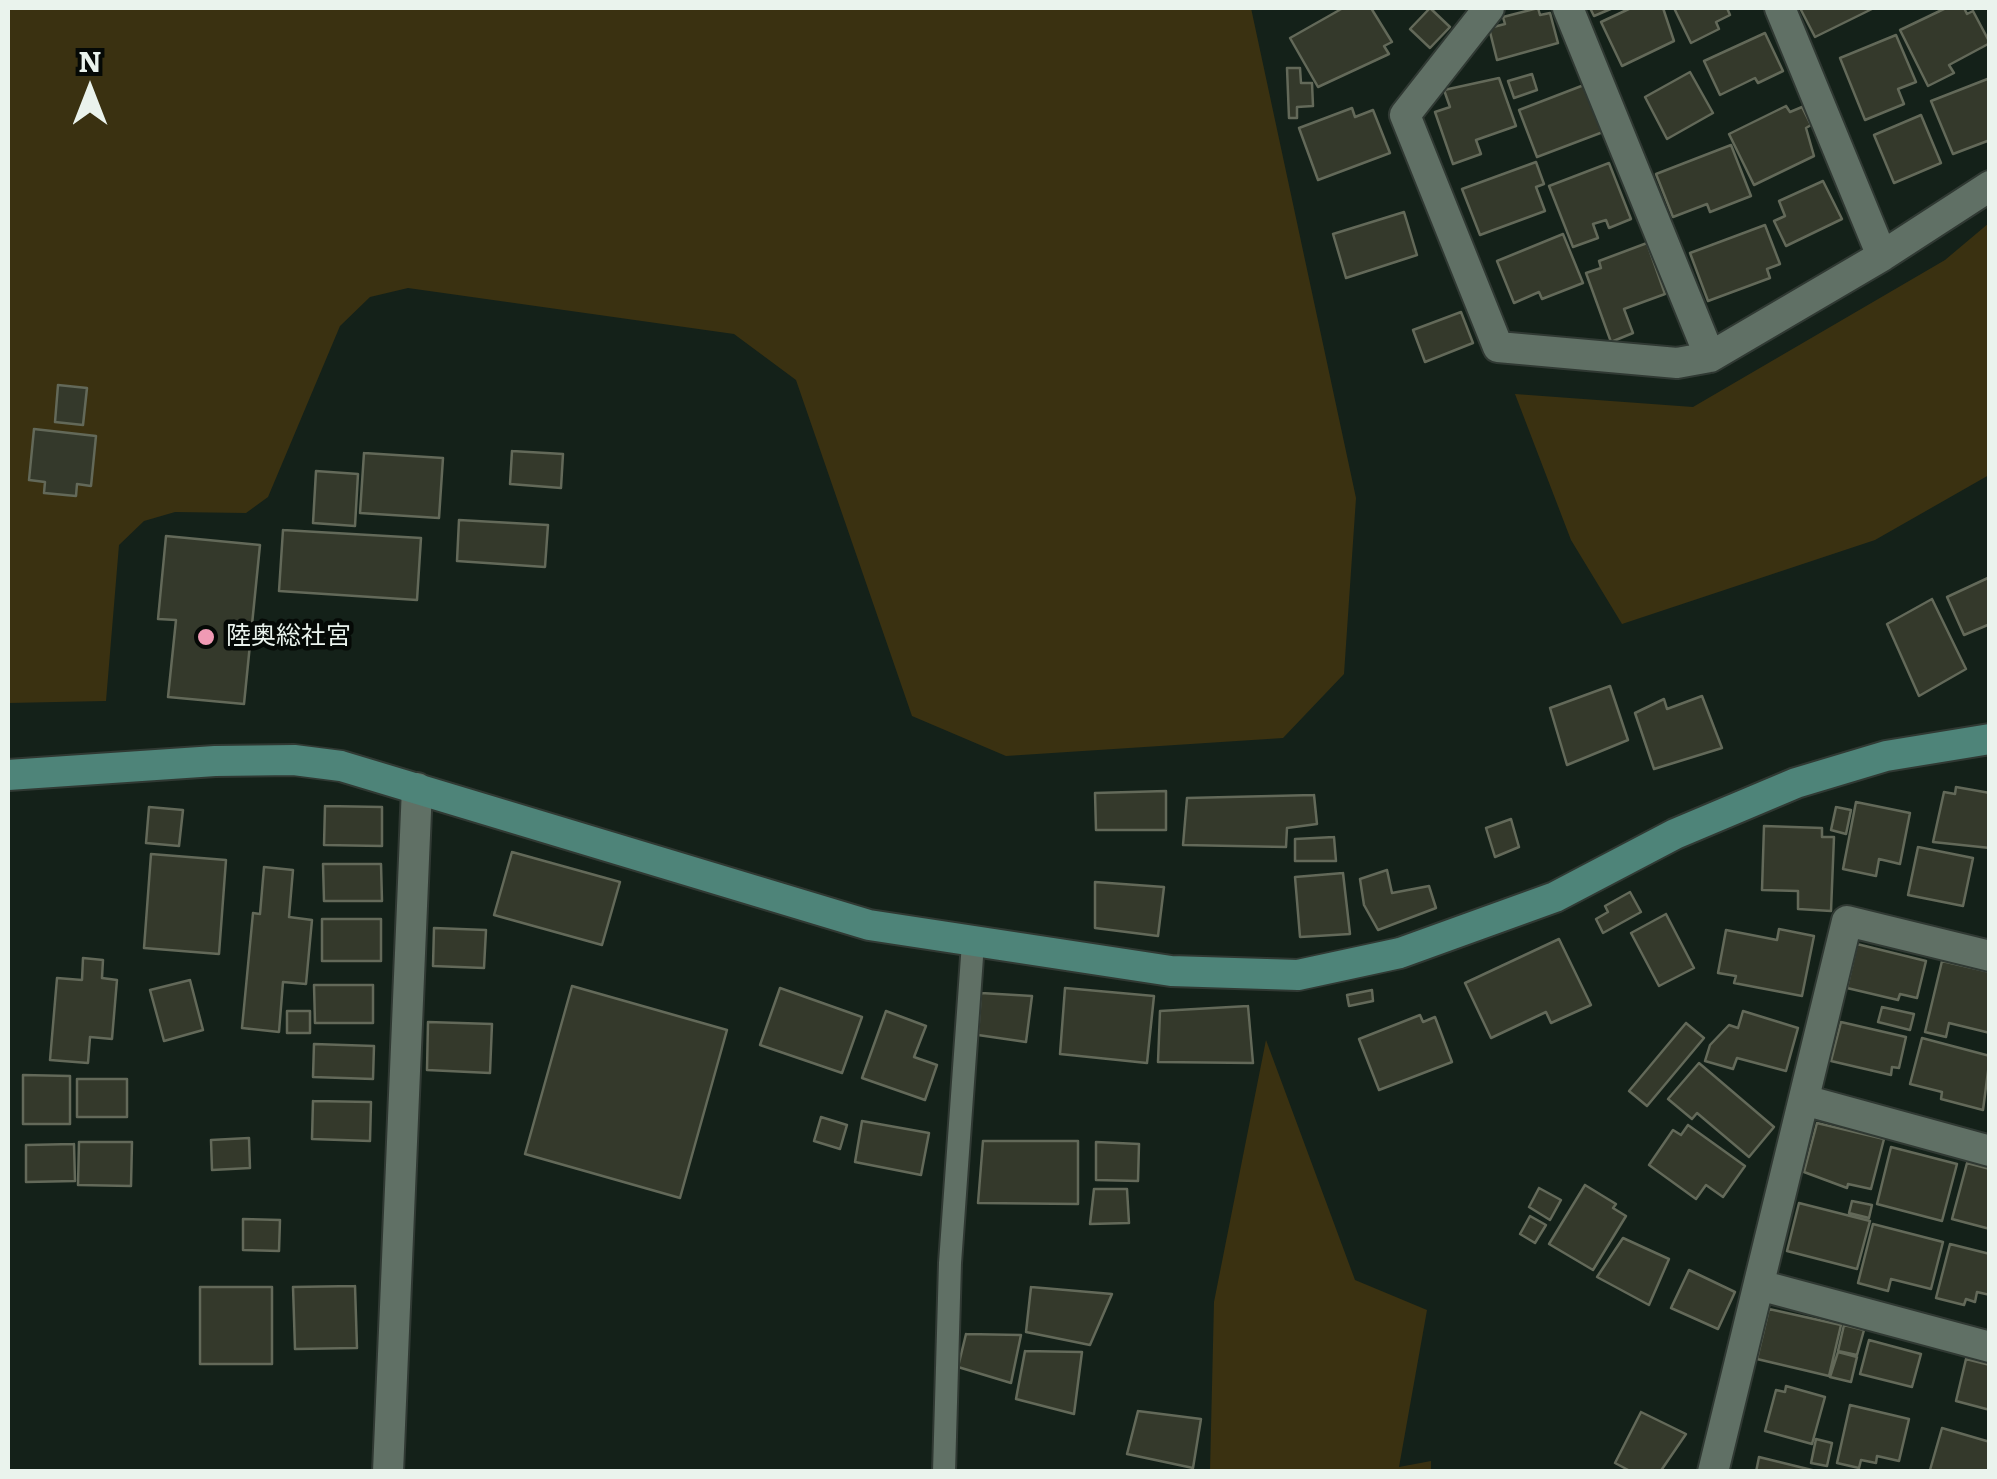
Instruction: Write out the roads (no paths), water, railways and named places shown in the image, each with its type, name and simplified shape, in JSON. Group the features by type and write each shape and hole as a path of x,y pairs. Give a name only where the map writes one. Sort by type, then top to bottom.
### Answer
{"street":[{"path":"1489,8 1404,115 1498,346 1677,364 1710,357 1882,256 1990,186"},
{"path":"1568,8 1710,357"},
{"path":"1780,8 1882,256"},
{"path":"8,775 294,760 341,766 869,925 1171,971 1298,974 1400,952 1555,898 1675,834 1796,783 1886,756 1990,740"},
{"path":"388,1472 416,788"},
{"path":"1713,1472 1847,920 1990,956"},
{"path":"1804,1100 1990,1152"},
{"path":"1758,1285 1990,1348"}],"lane":[{"path":"944,1472 950,1264 972,942"}],"place":[{"name":"陸奥総社宮","path":"206,637"}]}
